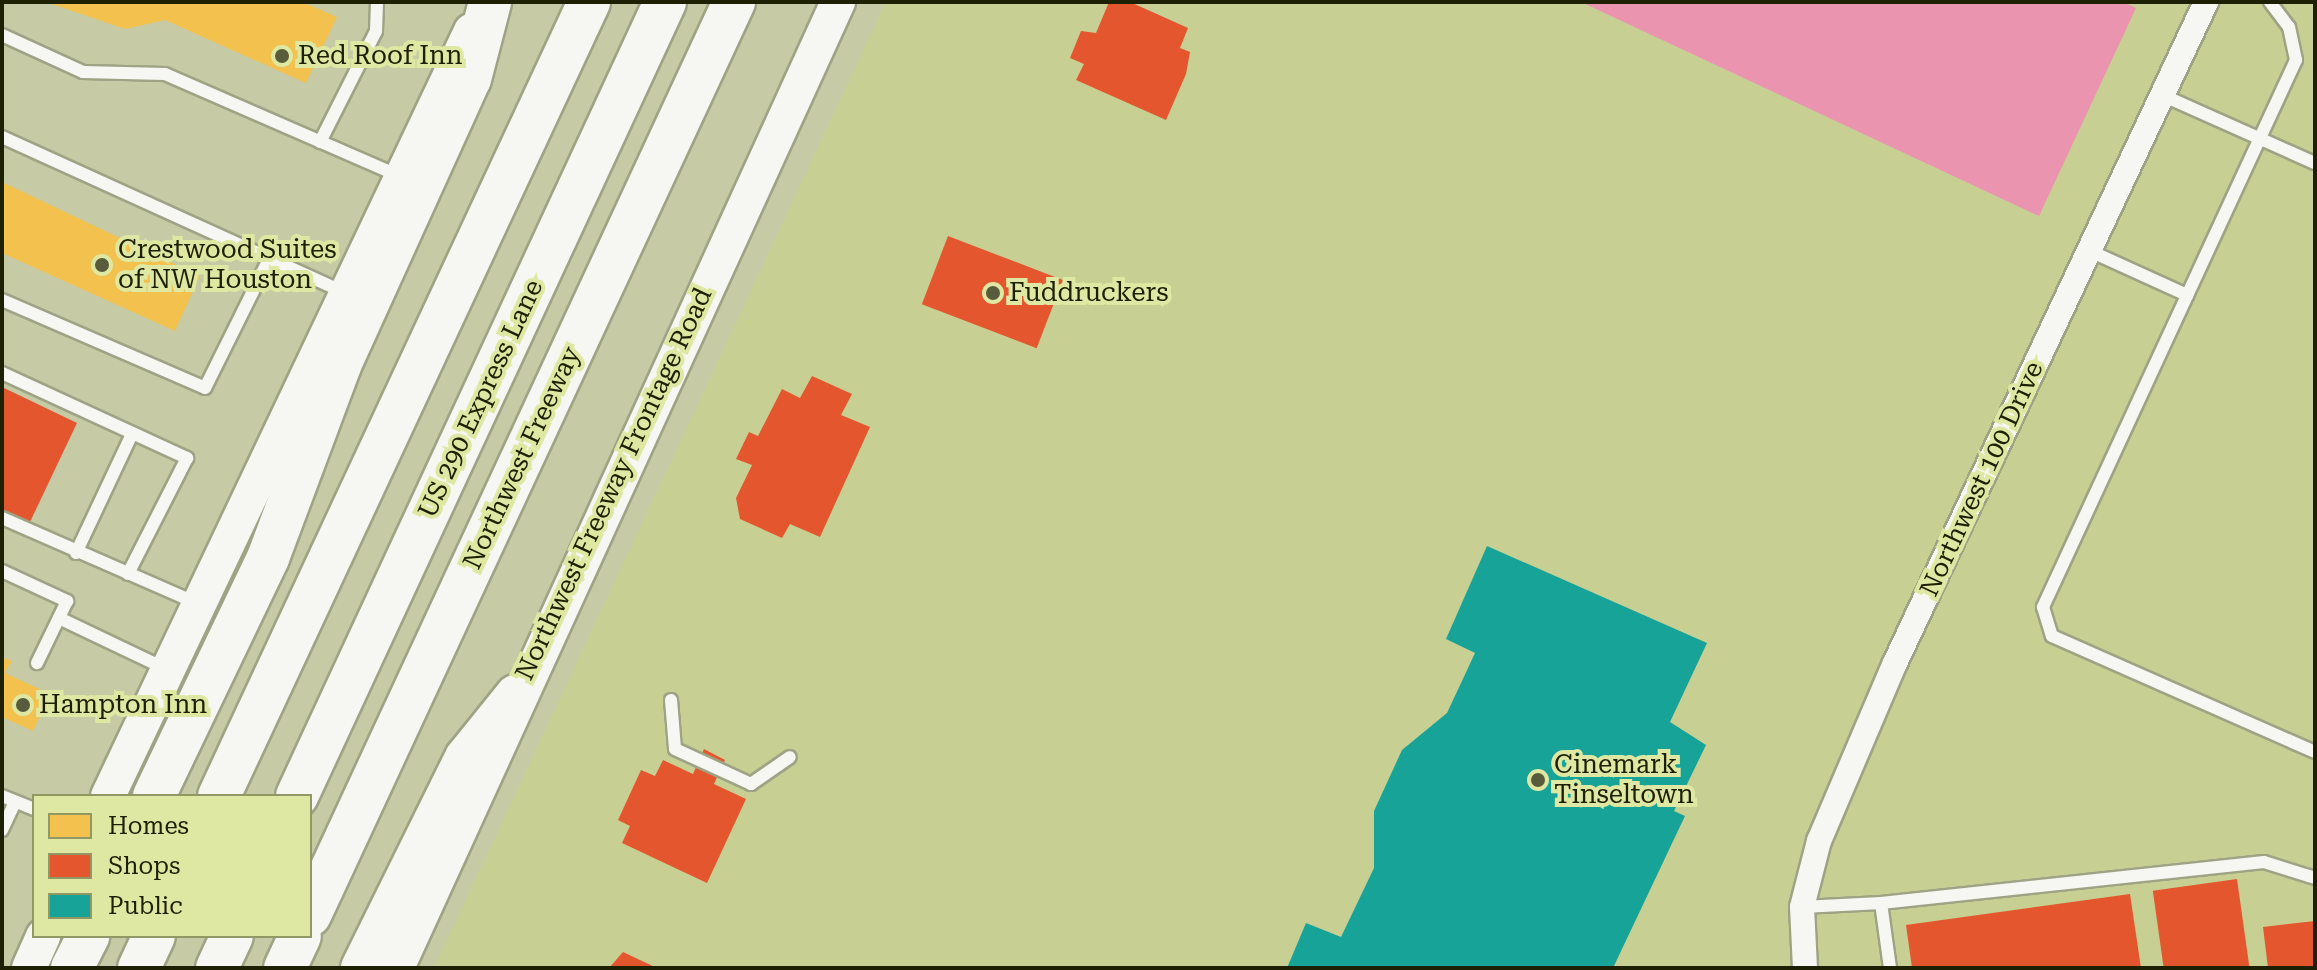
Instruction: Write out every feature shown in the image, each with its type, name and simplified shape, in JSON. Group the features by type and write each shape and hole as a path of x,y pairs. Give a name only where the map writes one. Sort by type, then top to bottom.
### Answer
{"highway":[{"path":"155,794 268,558 340,365 470,79 488,2"},
{"path":"220,794 589,2"},
{"name":"US 290 Express Lane","path":"298,794 665,2"},
{"name":"Northwest Freeway","path":"312,911 734,2"},
{"path":"362,968 466,758 516,696"},
{"path":"72,968 87,938"},
{"path":"139,968 153,938"},
{"path":"217,968 231,938"},
{"path":"285,968 299,938"}],"main road":[{"path":"109,794 397,175 488,2"},
{"name":"Northwest Freeway Frontage Road","path":"397,968 516,696 838,2"},
{"path":"29,968 42,938"}],"street":[{"name":"Northwest 100 Drive","path":"1805,968 1802,907 1819,841 1895,663 2206,2"}],"lane":[{"path":"320,142 376,31 377,2"},
{"path":"2270,2 2289,27 2296,60 2043,607 2052,636 2315,752"},
{"path":"2,35 83,72 165,74 397,175"},
{"path":"2162,95 2315,163"},
{"path":"2,137 344,292"},
{"path":"2090,251 2187,295"},
{"path":"2,300 205,388 270,257"},
{"path":"2,373 187,458 128,574"},
{"path":"76,553 132,434"},
{"path":"2,518 59,547 198,603"},
{"path":"2,571 67,601 37,663"},
{"path":"59,618 167,670"},
{"path":"671,700 675,749 751,784 790,757"},
{"path":"2,796 32,808"},
{"path":"2,830 15,802"},
{"path":"1802,907 1881,903 2264,862 2315,878"},
{"path":"1881,903 1890,968"}],"shaded area":[{"path":"886,2 1581,2 2039,216 2136,8 2123,2 2315,2 2315,968 434,968"},
{"path":"1581,2 2123,2 2136,8 2039,216"}],"building: Homes":[{"name":"Red Roof Inn","path":"46,2 303,2 337,17 306,83 165,20 125,29"},
{"name":"Crestwood Suites of NW Houston","path":"2,182 200,276 175,331 2,253"},
{"name":"Hampton Inn","path":"2,657 12,661 5,673 50,694 33,731 2,717"}],"building: Shops":[{"path":"1109,2 1130,2 1188,28 1180,48 1190,52 1186,74 1166,120 1076,80 1084,64 1070,58 1081,31 1096,33"},
{"name":"Fuddruckers","path":"948,236 1063,280 1037,348 922,304"},
{"path":"812,376 852,394 841,415 870,427 820,537 790,524 782,538 740,519 736,498 752,465 736,459 749,432 758,436 782,389 800,398"},
{"path":"2,387 77,423 30,522 2,509"},
{"path":"704,749 725,760 714,784 746,799 707,883 622,843 630,826 618,820 641,770 655,776 663,760 693,774"},
{"path":"2237,879 2250,968 2164,968 2153,891"},
{"path":"2130,894 2141,968 1912,968 1906,925"},
{"path":"2315,921 2315,968 2268,968 2263,927"},
{"path":"623,952 657,968 609,968"}],"building: Public":[{"name":"Cinemark Tinseltown","path":"1487,546 1707,643 1670,722 1706,745 1674,811 1685,816 1613,968 1287,968 1306,923 1341,937 1374,868 1374,811 1402,750 1447,713 1475,653 1446,639"}],"place":[{"name":"Red Roof Inn","path":"282,56"},
{"name":"Crestwood Suites of NW Houston","path":"102,265"},
{"name":"Fuddruckers","path":"993,293"},
{"name":"Hampton Inn","path":"23,705"},
{"name":"Cinemark Tinseltown","path":"1538,780"}]}
